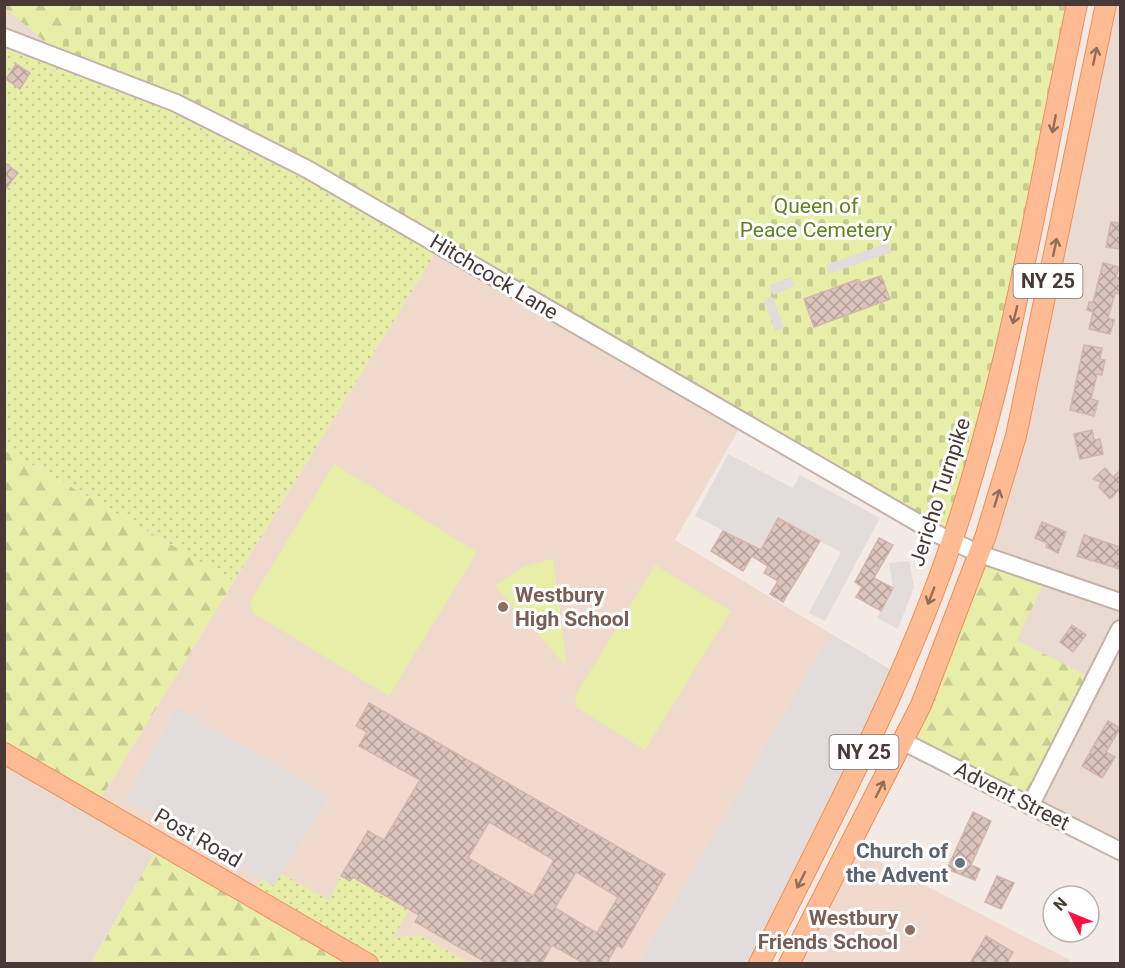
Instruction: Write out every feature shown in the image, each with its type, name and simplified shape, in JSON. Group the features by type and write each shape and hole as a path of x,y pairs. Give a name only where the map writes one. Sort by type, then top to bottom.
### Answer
{"main road":[{"name":"Jericho Turnpike","path":"789,963 921,705 966,548 990,416 1021,291 1077,4"},
{"name":"Jericho Turnpike","path":"759,963 966,548 1016,436 1106,4"},
{"name":"Post Road","path":"4,753 368,963"},
{"path":"827,828 853,841"}],"street":[{"name":"Hitchcock Lane","path":"4,37 176,103 306,169 881,503 966,548 1120,602"},
{"path":"1031,804 1120,629"},
{"name":"Advent Street","path":"904,741 1120,851"}],"shaded area":[{"path":"4,5 78,5 53,57 5,37"},
{"path":"1106,5 1120,5 1120,851 1031,804 1017,640 980,554"},
{"path":"888,243 892,252 829,274 826,265"},
{"name":"Westbury High School","path":"440,245 743,422 675,540 901,676 759,963 368,963 96,806"},
{"path":"792,277 795,286 773,295 769,285"},
{"path":"773,297 784,328 775,331 764,300"},
{"path":"728,454 793,488 800,475 880,518 825,621 809,613 841,552 778,519 761,550 695,516"},
{"path":"909,561 914,587 898,629 877,618 893,588 889,563"},
{"path":"831,634 901,676 757,963 639,964"},
{"path":"178,708 329,796 274,886 125,799"},
{"path":"4,753 160,843 91,963 5,963"},
{"name":"Westbury Friends School","path":"851,847 1070,960 1068,964 789,964"}],"green space":[{"path":"4,5 102,5 53,57 44,41"},
{"name":"Queen of Peace Cemetery","path":"78,5 1077,5 952,541 307,169 53,57"},
{"path":"4,37 132,85 440,245 234,581 5,449"},
{"path":"5,449 234,581 96,806 5,753"},
{"path":"334,464 477,552 389,696 253,613 250,602"},
{"path":"980,554 1047,576 1017,640 1095,680 1031,804 904,742"},
{"path":"553,559 567,667 495,586 523,567"},
{"path":"655,565 731,611 645,750 577,708 575,696"},
{"path":"160,843 368,964 91,964"},
{"path":"269,867 329,900 341,876 354,878 409,910 394,937 420,935 469,963 368,963 251,896"}],"building":[{"path":"16,64 30,73 20,89 6,79"},
{"path":"4,162 18,173 4,191"},
{"path":"1111,222 1120,223 1120,249 1106,247"},
{"path":"1103,263 1119,267 1116,277 1120,278 1119,294 1115,293 1108,318 1114,320 1110,334 1089,329 1093,312 1087,310 1089,302 1093,302"},
{"path":"881,276 890,299 814,327 804,299 856,280 857,284"},
{"path":"1084,345 1102,348 1100,359 1105,360 1102,375 1097,374 1091,399 1098,401 1094,416 1070,410"},
{"path":"1092,430 1094,440 1100,439 1103,454 1080,459 1074,434"},
{"path":"1105,468 1113,477 1120,471 1120,489 1110,499 1099,487 1101,482 1093,479"},
{"path":"778,518 820,541 783,602 770,594 778,581 764,573 768,566 752,556 743,571 711,551 723,531 761,550"},
{"path":"1042,522 1066,532 1058,553 1046,547 1047,543 1035,538"},
{"path":"1084,535 1120,547 1120,569 1077,556"},
{"path":"879,538 893,545 874,578 893,588 881,611 856,597 862,587 855,582"},
{"path":"1072,625 1086,635 1073,652 1060,642"},
{"path":"369,703 665,874 622,948 617,945 607,963 583,963 552,945 542,963 487,963 415,922 419,915 353,877 350,881 341,876 368,831 384,840 420,780 359,746 367,732 356,726","holes":["489,822 554,860 533,896 468,858","576,872 618,897 597,933 555,908"]},
{"path":"1108,721 1120,728 1106,752 1115,757 1102,778 1082,766"},
{"name":"Church of the Advent","path":"973,812 991,821 971,865 980,869 975,880 947,869"},
{"path":"997,876 1014,883 1001,909 985,902"},
{"path":"986,936 1013,952 1007,963 970,963"}],"place":[{"name":"Westbury High School","path":"503,607"},
{"name":"Church of the Advent","path":"960,863"},
{"name":"Westbury Friends School","path":"910,930"}]}
